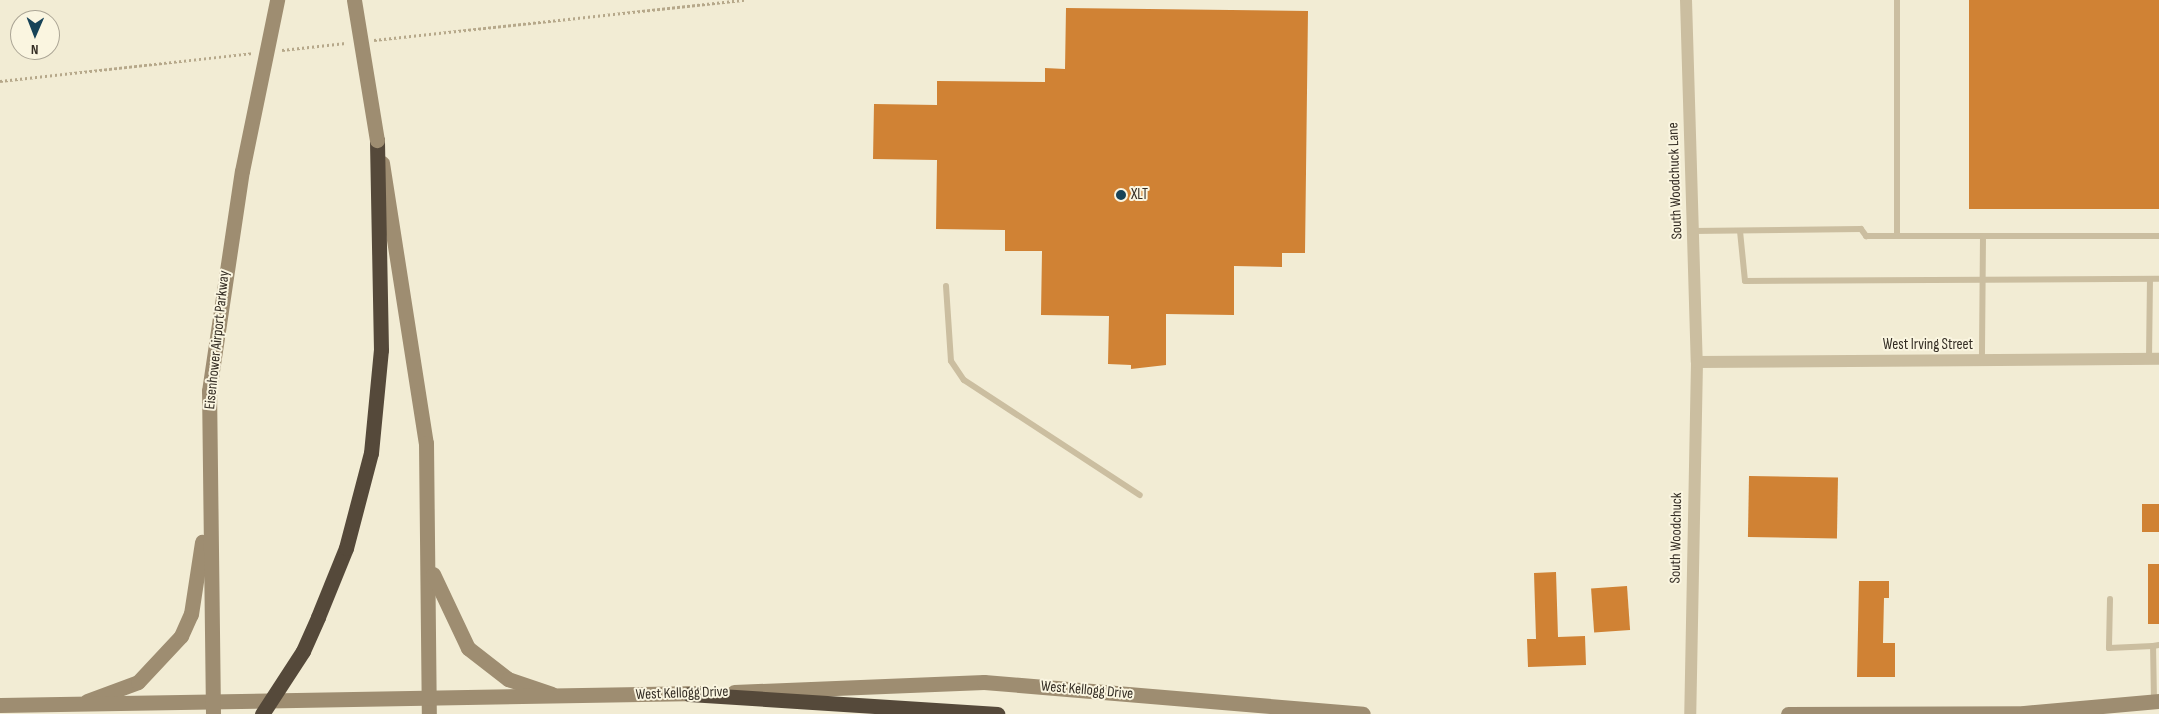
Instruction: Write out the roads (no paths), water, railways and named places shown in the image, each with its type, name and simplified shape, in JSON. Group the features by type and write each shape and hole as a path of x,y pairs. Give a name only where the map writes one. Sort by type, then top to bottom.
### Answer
{"highway":[{"path":"262,714 303,651 318,617 346,548 371,453 381,350 377,140"},
{"path":"689,694 997,714"}],"main road":[{"name":"Eisenhower Airport Parkway","path":"214,709 208,484 214,341 242,171 277,0"},
{"path":"354,0 419,384 428,538 429,707"},
{"path":"75,705 138,682 181,636 197,584 208,484"},
{"path":"428,538 434,575 468,648 508,678 561,697"},
{"name":"West Kellogg Drive","path":"0,705 214,709 429,707 561,697 689,694 984,682 1363,714"},
{"path":"1788,714 2024,713 2156,702"}],"street":[{"name":"South Woodchuck Lane","path":"1686,0 1697,362"},
{"name":"West Irving Street","path":"1697,362 2154,359"},
{"name":"South Woodchuck","path":"1690,714 1697,362"}],"lane":[{"path":"1897,0 1897,236"},
{"path":"1693,231 1860,229 1866,236 2159,236"},
{"path":"1740,231 1745,281 2159,279"},
{"path":"1982,361 1983,236"},
{"path":"2150,279 2154,359"},
{"path":"946,286 951,361 964,380 1140,494"},
{"path":"2110,599 2109,648 2156,645 2156,702"}],"place":[{"name":"XLT","path":"1121,195"}]}
